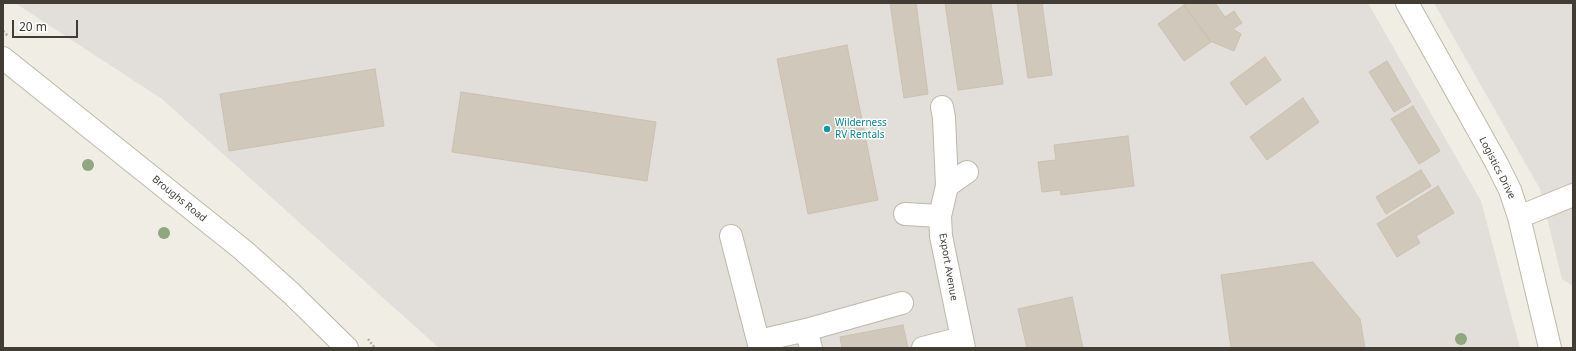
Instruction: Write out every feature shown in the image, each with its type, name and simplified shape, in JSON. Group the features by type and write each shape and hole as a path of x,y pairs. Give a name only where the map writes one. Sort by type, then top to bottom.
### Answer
{"street":[{"name":"Logistics Drive","path":"1407,3 1496,162 1510,190 1519,217 1550,348"},
{"name":"Broughs Road","path":"3,58 243,250 291,292 347,348"},
{"name":"Export Avenue","path":"942,107 944,118 946,186 940,216 941,236 963,343"},
{"path":"946,186 967,172"},
{"path":"1519,217 1573,195"},
{"path":"905,214 940,216"},
{"path":"731,236 759,345 808,339 902,303"},
{"path":"923,348 963,343"}],"shaded area":[{"path":"15,3 1368,3 1481,201 1520,348 439,348 162,99"},
{"path":"1434,3 1573,3 1573,286 1562,279 1540,189"}],"building":[{"path":"890,3 916,3 928,94 904,98"},
{"path":"945,3 991,3 1003,84 958,90"},
{"path":"1017,3 1042,3 1052,75 1028,78"},
{"path":"1187,3 1215,3 1225,17 1234,11 1242,23 1233,29 1241,34 1234,51 1210,41 1184,5"},
{"path":"1184,5 1211,42 1184,61 1158,24"},
{"name":"Wilderness RV Rentals","path":"847,45 878,200 808,214 777,59"},
{"path":"1265,57 1281,80 1246,105 1230,83"},
{"path":"1387,61 1411,102 1394,112 1369,72"},
{"path":"375,69 384,126 229,151 220,94"},
{"path":"461,92 656,122 647,181 452,152"},
{"path":"1303,98 1319,122 1267,160 1250,137"},
{"path":"1413,106 1440,151 1419,164 1391,119"},
{"path":"1128,136 1134,186 1061,195 1060,190 1042,192 1038,162 1056,160 1054,145"},
{"path":"1421,170 1431,186 1386,214 1376,197"},
{"path":"1438,186 1454,213 1416,236 1420,243 1397,257 1377,224"},
{"path":"1313,262 1360,319 1365,348 1231,348 1221,275"},
{"path":"1072,297 1083,348 1027,348 1018,309"},
{"path":"903,325 908,348 842,348 840,337"}],"place":[{"name":"Wilderness RV Rentals","path":"827,129"}]}
